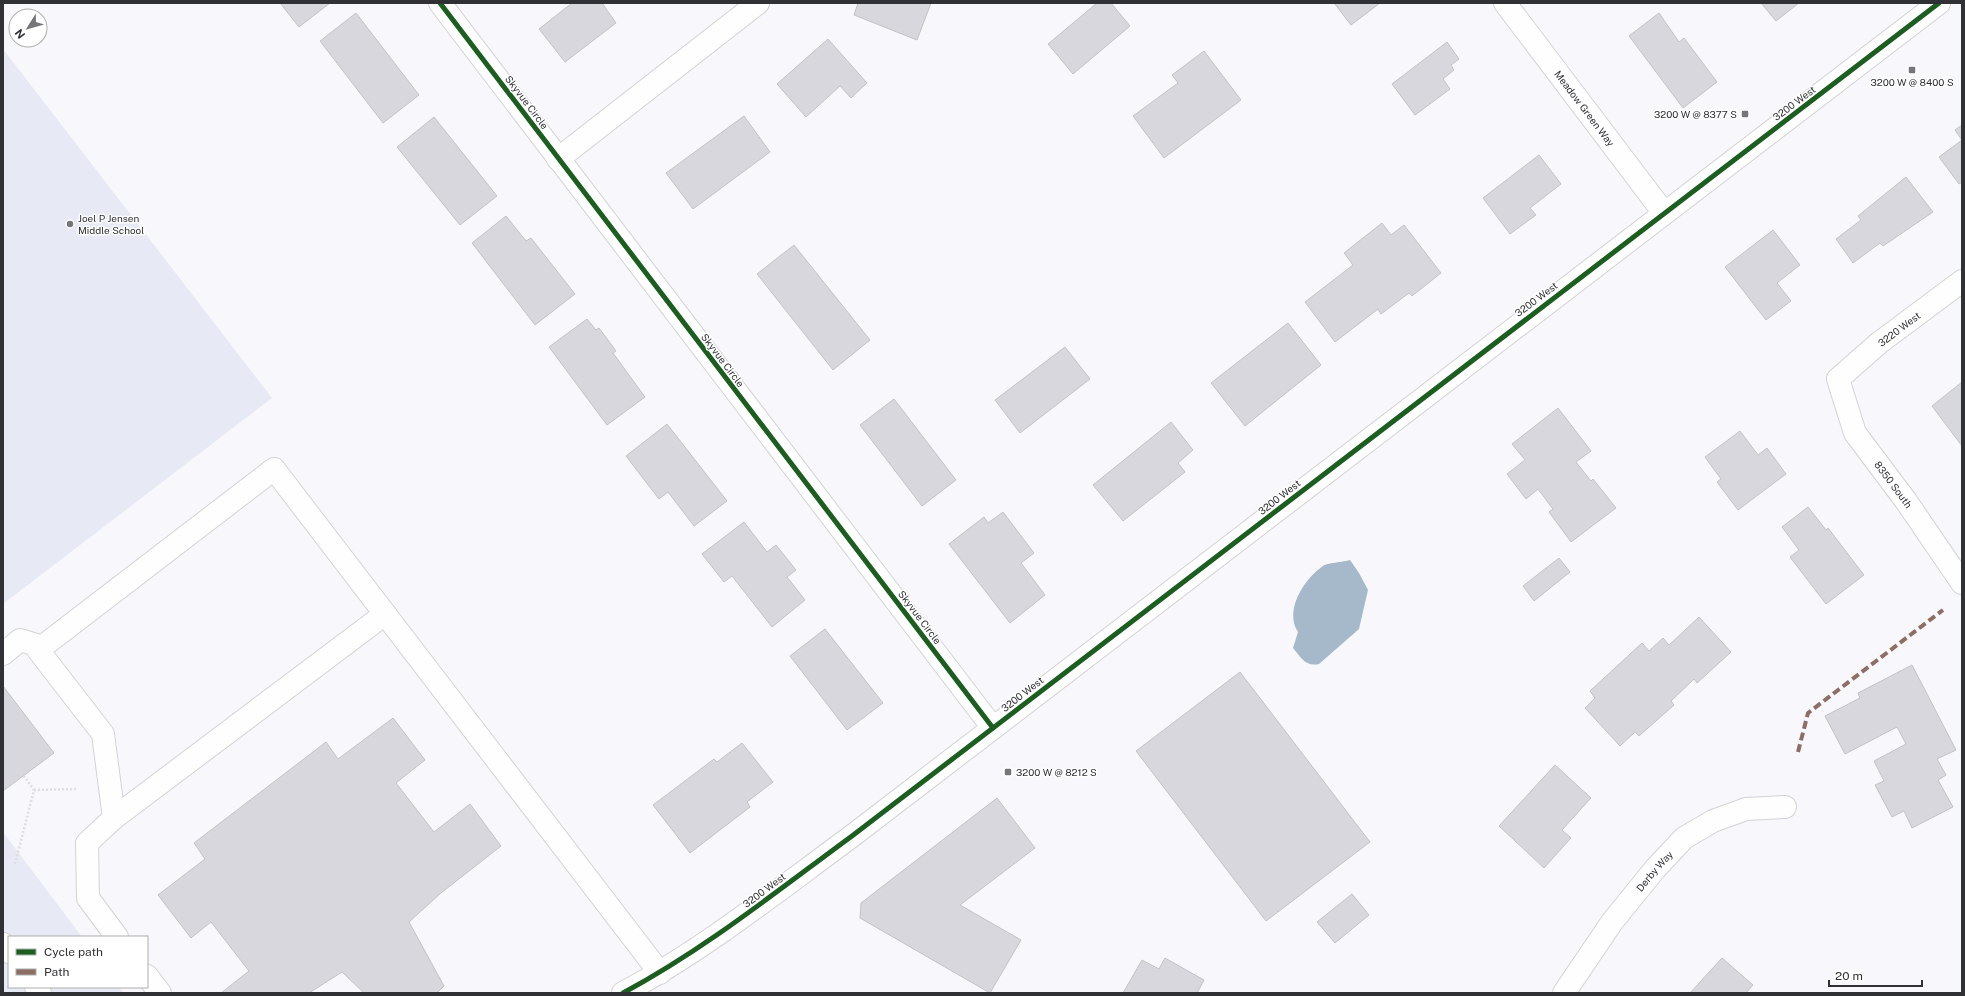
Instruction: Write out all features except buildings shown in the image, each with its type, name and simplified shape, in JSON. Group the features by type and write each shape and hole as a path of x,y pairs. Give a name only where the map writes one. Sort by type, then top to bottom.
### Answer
{"street":[{"name":"Skyvue Circle","path":"440,3 993,728"},
{"path":"558,159 758,3"},
{"name":"Meadow Green Way","path":"1505,3 1664,214"},
{"name":"3200 West","path":"622,993 660,973 712,940 993,728 1939,3"},
{"name":"3220 West","path":"1838,379 1879,343 1962,281"},
{"name":"8350 South","path":"1838,379 1855,433 1910,506 1962,583"},
{"path":"114,818 103,734 38,650 274,469 660,973"},
{"path":"117,936 88,898 87,843 114,818 385,614"},
{"path":"3,654 20,640 43,647"},
{"name":"Derby Way","path":"1564,993 1612,922 1655,869 1684,838 1713,821 1746,809 1785,807"},
{"path":"148,977 160,993"}],"path":[{"path":"15,864 34,790 24,776"},
{"path":"34,790 76,789"}],"shaded area":[{"name":"Joel P Jensen Middle School","path":"3,49 272,398 3,604"},
{"path":"3,832 81,936 8,936 8,988 120,988 124,993 3,993"}],"water":[{"path":"1350,560 1368,590 1359,629 1319,664 1314,665 1307,663 1293,648 1298,632 1294,623 1293,614 1298,596 1309,579 1323,566"}],"marked path":[{"path":"1798,752 1808,713 1943,610"}],"cycle path":[{"path":"440,3 993,728"},
{"path":"623,993 683,958 740,919 852,836 1939,3"}],"place":[{"name":"3200 W @ 8400 S","path":"1912,70"},
{"name":"3200 W @ 8377 S","path":"1745,114"},
{"name":"Joel P Jensen Middle School","path":"70,224"},
{"name":"3200 W @ 8212 S","path":"1008,772"}]}
